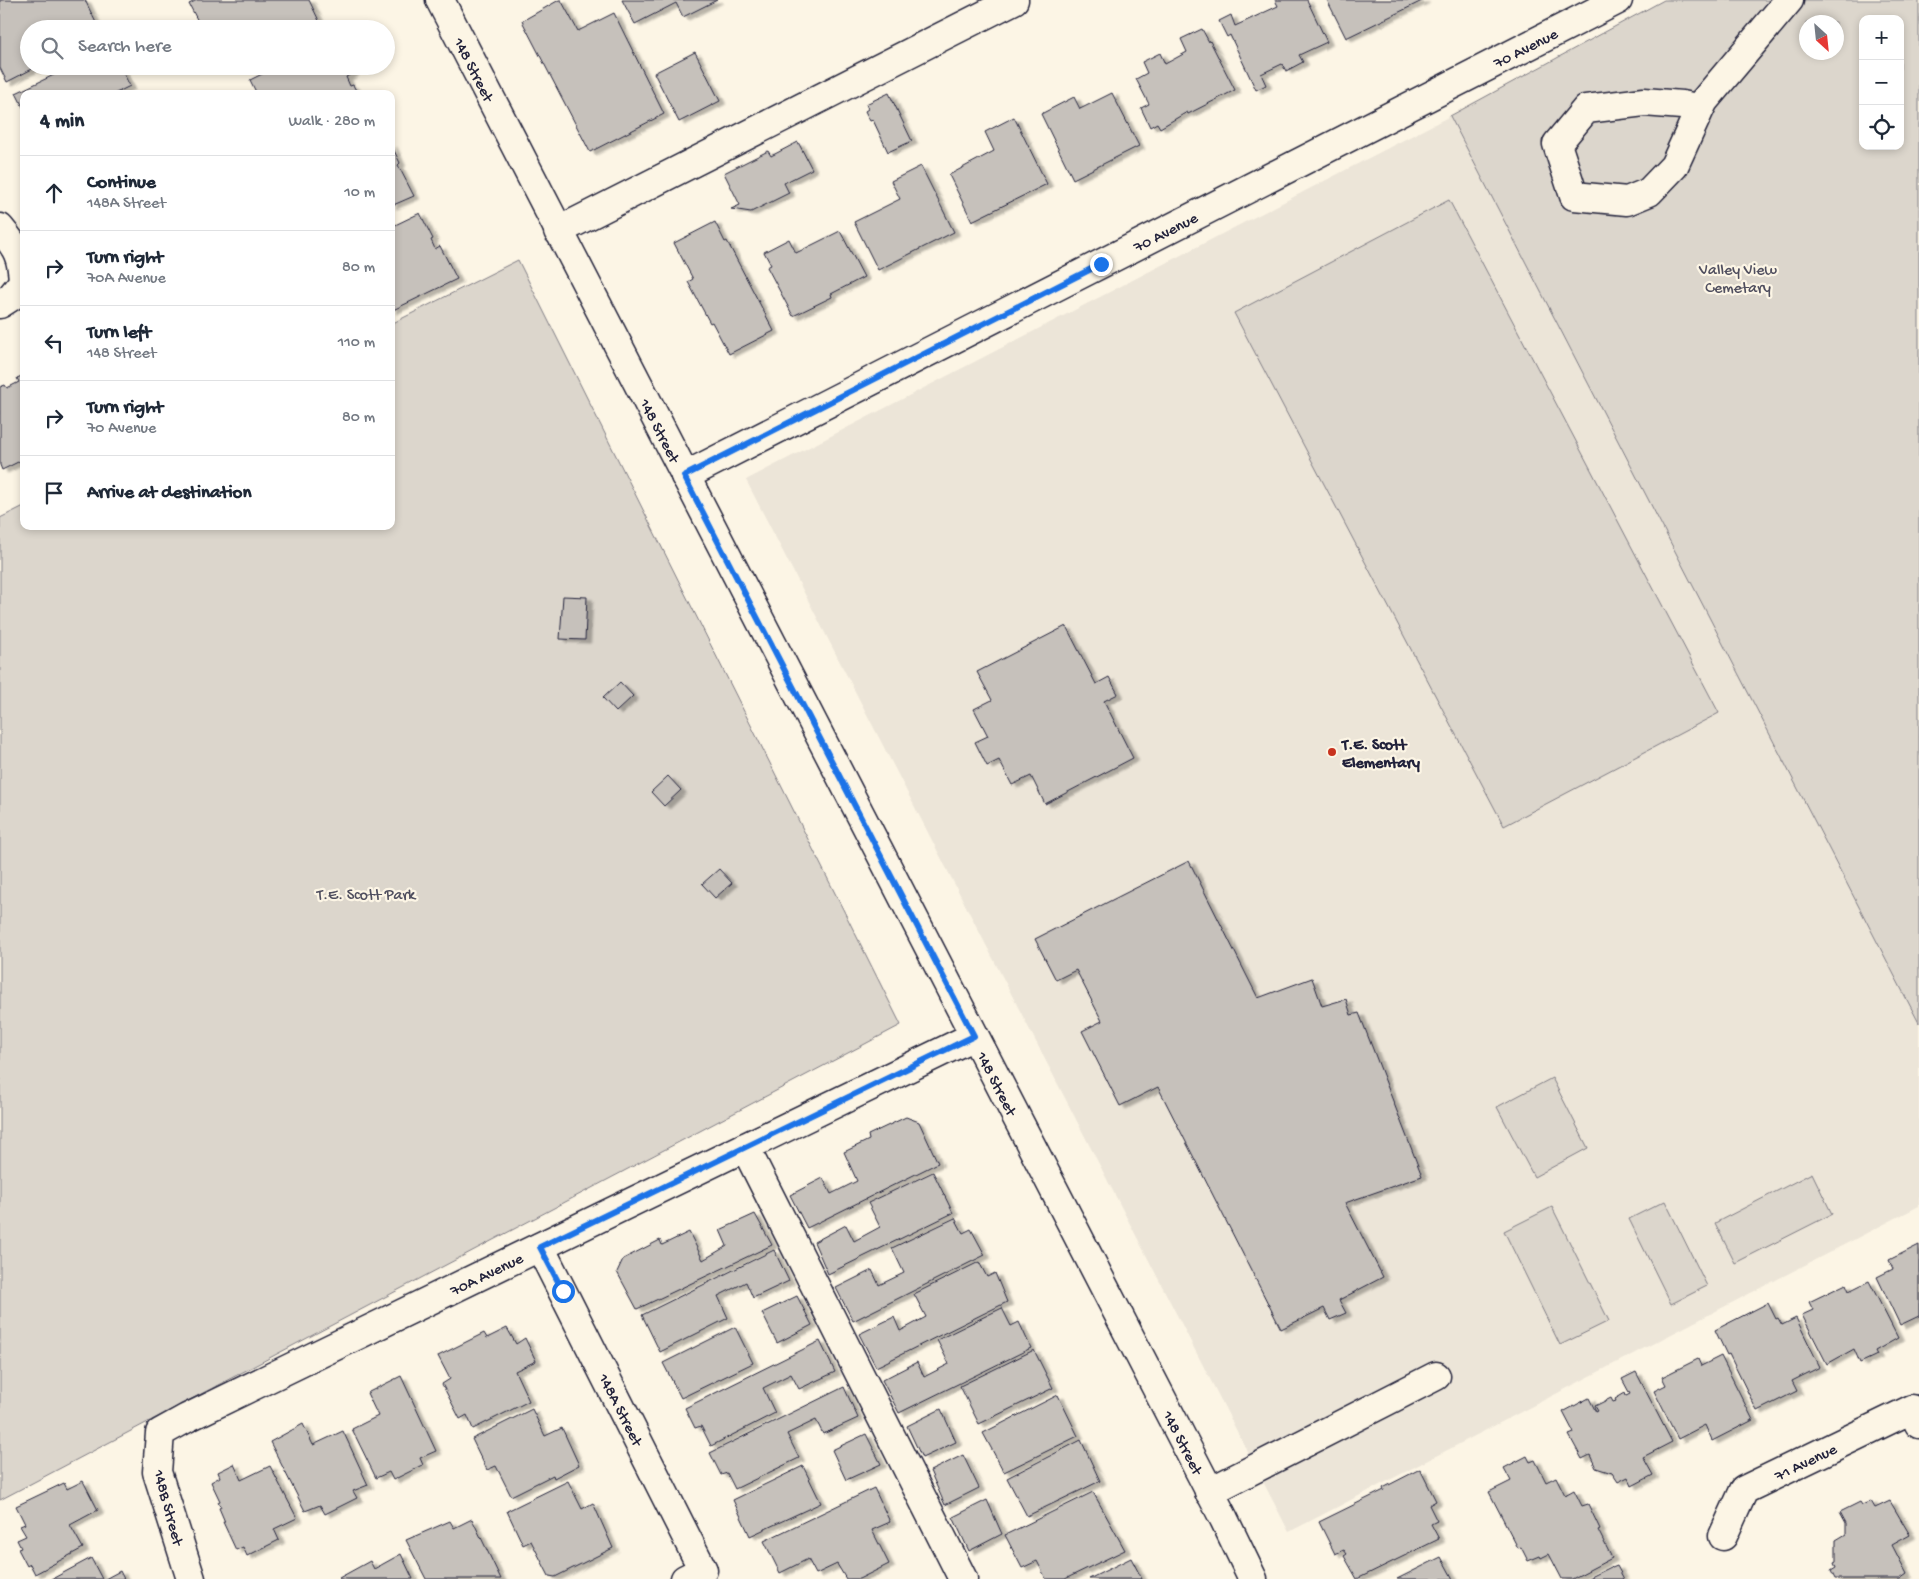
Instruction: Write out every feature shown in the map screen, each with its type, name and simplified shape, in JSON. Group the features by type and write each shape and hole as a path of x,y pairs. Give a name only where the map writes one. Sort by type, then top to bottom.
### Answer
{"street":[{"name":"148 Street","path":"440,0 1253,1579"},
{"path":"558,231 1014,0"},
{"name":"70 Avenue","path":"684,476 1618,0"},
{"path":"1700,109 1682,105 1644,102 1586,109 1557,144 1574,196 1626,201 1649,192 1674,166 1704,101 1789,0"},
{"path":"0,228 15,246 20,260"},
{"path":"0,304 12,297 20,286"},
{"name":"70A Avenue","path":"160,1433 187,1418 974,1036"},
{"path":"745,1147 963,1579"},
{"name":"148A Street","path":"540,1247 694,1575"},
{"path":"1209,1492 1436,1376"},
{"name":"71 Avenue","path":"1723,1536 1744,1490 1915,1417"},
{"name":"148B Street","path":"160,1433 157,1472 191,1579"}],"shaded area":[{"name":"T.E. Scott Elementary","path":"1450,116 1919,1023 1919,1206 1289,1532 746,480"}],"green space":[{"name":"Valley View Cemetary","path":"1664,0 1919,0 1919,1023 1450,116"},
{"path":"1449,200 1719,713 1504,826 1234,313"},
{"name":"T.E. Scott Park","path":"518,260 901,1025 0,1500 0,518 20,508 20,530 395,530 395,322"},
{"path":"1552,1078 1588,1148 1534,1177 1497,1107"},
{"path":"1812,1173 1832,1214 1735,1263 1715,1223"},
{"path":"1665,1201 1707,1286 1671,1304 1629,1219"},
{"path":"1552,1207 1609,1321 1560,1345 1504,1231"}],"building":[{"path":"0,0 85,0 95,20 20,20 21,75 7,82 0,68"},
{"path":"197,0 309,0 319,20 197,20 189,4"},
{"path":"561,0 578,31 614,13 664,114 590,152 522,21"},
{"path":"622,0 717,0 683,17 676,3 635,24"},
{"path":"1275,0 1307,0 1327,42 1299,55 1303,62 1286,71 1282,64 1261,74 1266,85 1256,90 1230,35 1227,37 1219,21 1231,15 1235,26 1278,6"},
{"path":"1327,0 1424,0 1346,38"},
{"path":"1202,29 1235,90 1188,114 1187,112 1160,128 1157,123 1150,127 1141,108 1149,104 1136,79 1147,73 1142,62 1160,53 1165,64 1187,52 1181,39"},
{"path":"695,52 720,101 679,122 654,73"},
{"path":"54,75 124,75 130,86 122,90 22,90"},
{"path":"260,75 350,75 346,77 350,86 353,85 356,90 255,90 250,80"},
{"path":"20,91 20,101 16,93"},
{"path":"889,93 912,141 888,152 873,120 870,121 865,111 868,109 866,104"},
{"path":"1112,93 1139,146 1073,179 1041,114 1074,97 1080,109"},
{"path":"1014,117 1047,184 972,221 949,175 994,151 985,132"},
{"path":"798,142 812,169 784,183 789,193 751,212 731,209 740,205 724,173 768,151 771,156"},
{"path":"395,152 400,163 398,165 414,196 395,204"},
{"path":"921,166 954,232 878,270 854,222 900,199 891,181"},
{"path":"420,213 433,239 431,240 435,249 440,246 457,279 395,309 395,225"},
{"path":"715,222 725,242 727,241 774,331 729,354 688,282 693,279 674,243"},
{"path":"840,231 864,277 831,294 832,297 793,316 767,267 771,265 764,252 789,239 796,253"},
{"path":"20,377 20,461 2,470 0,465 0,387 5,385 7,388 19,382 17,378"},
{"path":"563,596 587,597 585,640 560,639"},
{"path":"1066,626 1096,684 1109,677 1118,694 1104,701 1133,758 1045,804 1031,776 1012,785 999,760 987,766 975,742 988,736 974,709 992,700 977,672"},
{"path":"620,682 633,696 616,712 603,698"},
{"path":"668,776 681,790 664,806 651,792"},
{"path":"1189,861 1258,998 1312,978 1322,1006 1346,999 1351,1015 1359,1013 1422,1176 1345,1203 1383,1277 1339,1300 1346,1313 1330,1320 1324,1308 1281,1329 1158,1087 1120,1106 1082,1031 1102,1021 1076,970 1056,980 1035,939"},
{"path":"719,869 732,883 715,898 702,884"},
{"path":"906,1117 919,1122 938,1163 807,1228 790,1195 823,1178 831,1194 857,1181 844,1152 869,1140 868,1135"},
{"path":"933,1172 953,1213 828,1274 814,1242 846,1225 854,1241 880,1227 868,1203"},
{"path":"755,1214 772,1245 637,1309 617,1272 623,1259 660,1240 662,1245 689,1232 703,1260 727,1246 720,1230"},
{"path":"955,1218 963,1233 971,1229 985,1255 853,1321 836,1288 872,1270 879,1285 904,1273 892,1248"},
{"path":"1919,1245 1919,1316 1900,1325 1877,1277 1893,1269 1889,1260"},
{"path":"774,1250 789,1281 753,1298 746,1282 718,1296 728,1318 660,1352 642,1315"},
{"path":"979,1262 987,1277 995,1273 1007,1302 876,1367 859,1334 894,1317 900,1331 926,1317 914,1294"},
{"path":"1869,1281 1898,1338 1875,1351 1877,1355 1860,1363 1854,1349 1827,1364 1802,1315 1813,1310 1809,1302 1846,1284 1849,1291"},
{"path":"797,1296 812,1325 777,1343 762,1313"},
{"path":"1768,1303 1776,1319 1778,1318 1782,1325 1796,1318 1820,1367 1792,1381 1797,1391 1757,1411 1715,1330"},
{"path":"1002,1308 1011,1326 1019,1322 1031,1348 899,1413 882,1380 917,1362 924,1377 949,1364 937,1340"},
{"path":"735,1327 753,1363 681,1398 663,1363"},
{"path":"507,1328 516,1344 525,1338 536,1361 515,1371 529,1401 473,1429 467,1415 460,1419 442,1384 450,1379 438,1356 484,1333 487,1338"},
{"path":"820,1341 835,1372 799,1389 791,1374 763,1388 775,1413 711,1446 701,1426 695,1428 685,1408"},
{"path":"1034,1350 1053,1388 979,1424 960,1386"},
{"path":"1721,1356 1753,1420 1712,1441 1705,1425 1678,1439 1654,1391 1666,1385 1662,1377 1698,1359 1701,1366"},
{"path":"1636,1372 1672,1442 1643,1457 1653,1475 1632,1486 1628,1477 1618,1482 1612,1473 1596,1468 1590,1455 1582,1459 1569,1435 1574,1433 1563,1412 1589,1398 1596,1412 1598,1411 1595,1406 1611,1398 1613,1402 1616,1401 1615,1399 1625,1393 1626,1396 1630,1394 1622,1379"},
{"path":"401,1376 436,1451 420,1458 423,1465 393,1480 389,1472 376,1478 352,1429 378,1416 367,1393"},
{"path":"844,1387 858,1418 823,1434 816,1420 787,1434 799,1458 735,1489 727,1473 721,1475 710,1453"},
{"path":"1058,1395 1078,1436 1004,1472 983,1433"},
{"path":"532,1409 545,1436 562,1428 579,1465 554,1478 553,1475 511,1496 496,1466 487,1470 472,1439"},
{"path":"941,1409 956,1442 922,1458 907,1426"},
{"path":"303,1424 313,1445 343,1431 368,1485 353,1491 357,1498 325,1514 320,1505 305,1511 270,1442"},
{"path":"866,1434 881,1464 846,1480 832,1450"},
{"path":"1081,1440 1100,1481 1027,1516 1007,1478"},
{"path":"963,1455 979,1488 945,1505 930,1471"},
{"path":"1527,1456 1530,1462 1535,1460 1546,1482 1556,1477 1565,1495 1574,1490 1582,1506 1588,1504 1612,1558 1572,1579 1562,1579 1549,1554 1528,1561 1521,1547 1518,1548 1489,1492 1511,1481 1504,1468"},
{"path":"234,1464 241,1480 270,1466 297,1518 274,1529 279,1540 247,1556 243,1547 236,1550 223,1522 225,1522 218,1502 220,1501 211,1482 220,1477 218,1472"},
{"path":"803,1466 821,1503 750,1536 733,1500"},
{"path":"1420,1469 1436,1501 1429,1505 1437,1521 1431,1524 1439,1539 1357,1579 1344,1556 1347,1554 1344,1550 1335,1554 1319,1522 1384,1490 1383,1488"},
{"path":"83,1481 98,1510 70,1525 83,1548 35,1574 30,1564 27,1566 18,1549 21,1548 17,1540 26,1536 20,1526 25,1524 16,1506 64,1483 67,1489"},
{"path":"568,1481 582,1509 593,1503 613,1548 555,1577 549,1576 531,1541 523,1545 507,1511"},
{"path":"874,1488 890,1522 872,1530 889,1564 859,1579 846,1579 837,1564 816,1574 808,1559 780,1573 764,1541"},
{"path":"1093,1492 1125,1550 1065,1579 1046,1579 1037,1561 1022,1568 1005,1535"},
{"path":"987,1500 1002,1534 969,1551 953,1517"},
{"path":"1871,1501 1875,1508 1890,1501 1910,1535 1892,1545 1907,1574 1900,1579 1835,1579 1831,1571 1836,1568 1834,1563 1836,1562 1836,1540 1846,1534 1846,1523 1840,1512 1860,1502 1862,1505"},
{"path":"472,1519 501,1579 426,1579 406,1540 450,1521 454,1528"},
{"path":"401,1554 413,1579 339,1578 370,1561 374,1569"},
{"path":"1441,1557 1453,1579 1397,1579"},
{"path":"91,1558 102,1579 52,1579"},
{"path":"1131,1558 1142,1579 1089,1579"},
{"path":"1617,1566 1624,1579 1587,1579 1611,1567"},
{"path":"120,1571 124,1579 105,1579"}],"place":[{"name":"T.E. Scott Elementary","path":"1332,752"}],"route":[{"path":"563,1291 540,1247 974,1036 684,476 1101,264"}]}
